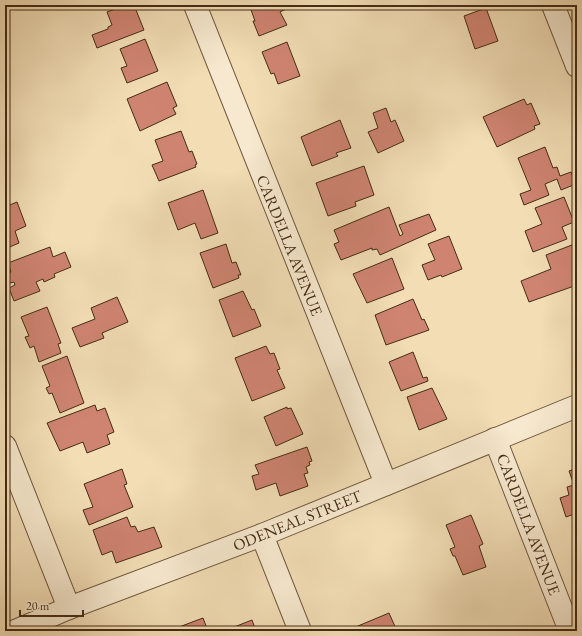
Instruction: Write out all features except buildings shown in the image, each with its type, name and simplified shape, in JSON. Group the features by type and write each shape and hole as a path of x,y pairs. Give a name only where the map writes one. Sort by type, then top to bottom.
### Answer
{"street":[{"name":"CARDELLA AVENUE","path":"194,5 386,484"},
{"path":"553,5 577,66"},
{"name":"ODENEAL STREET","path":"15,631 70,608 262,534 577,406"},
{"name":"CARDELLA AVENUE","path":"495,439 570,631"},
{"path":"5,446 70,608"},
{"path":"262,534 300,631"}]}
